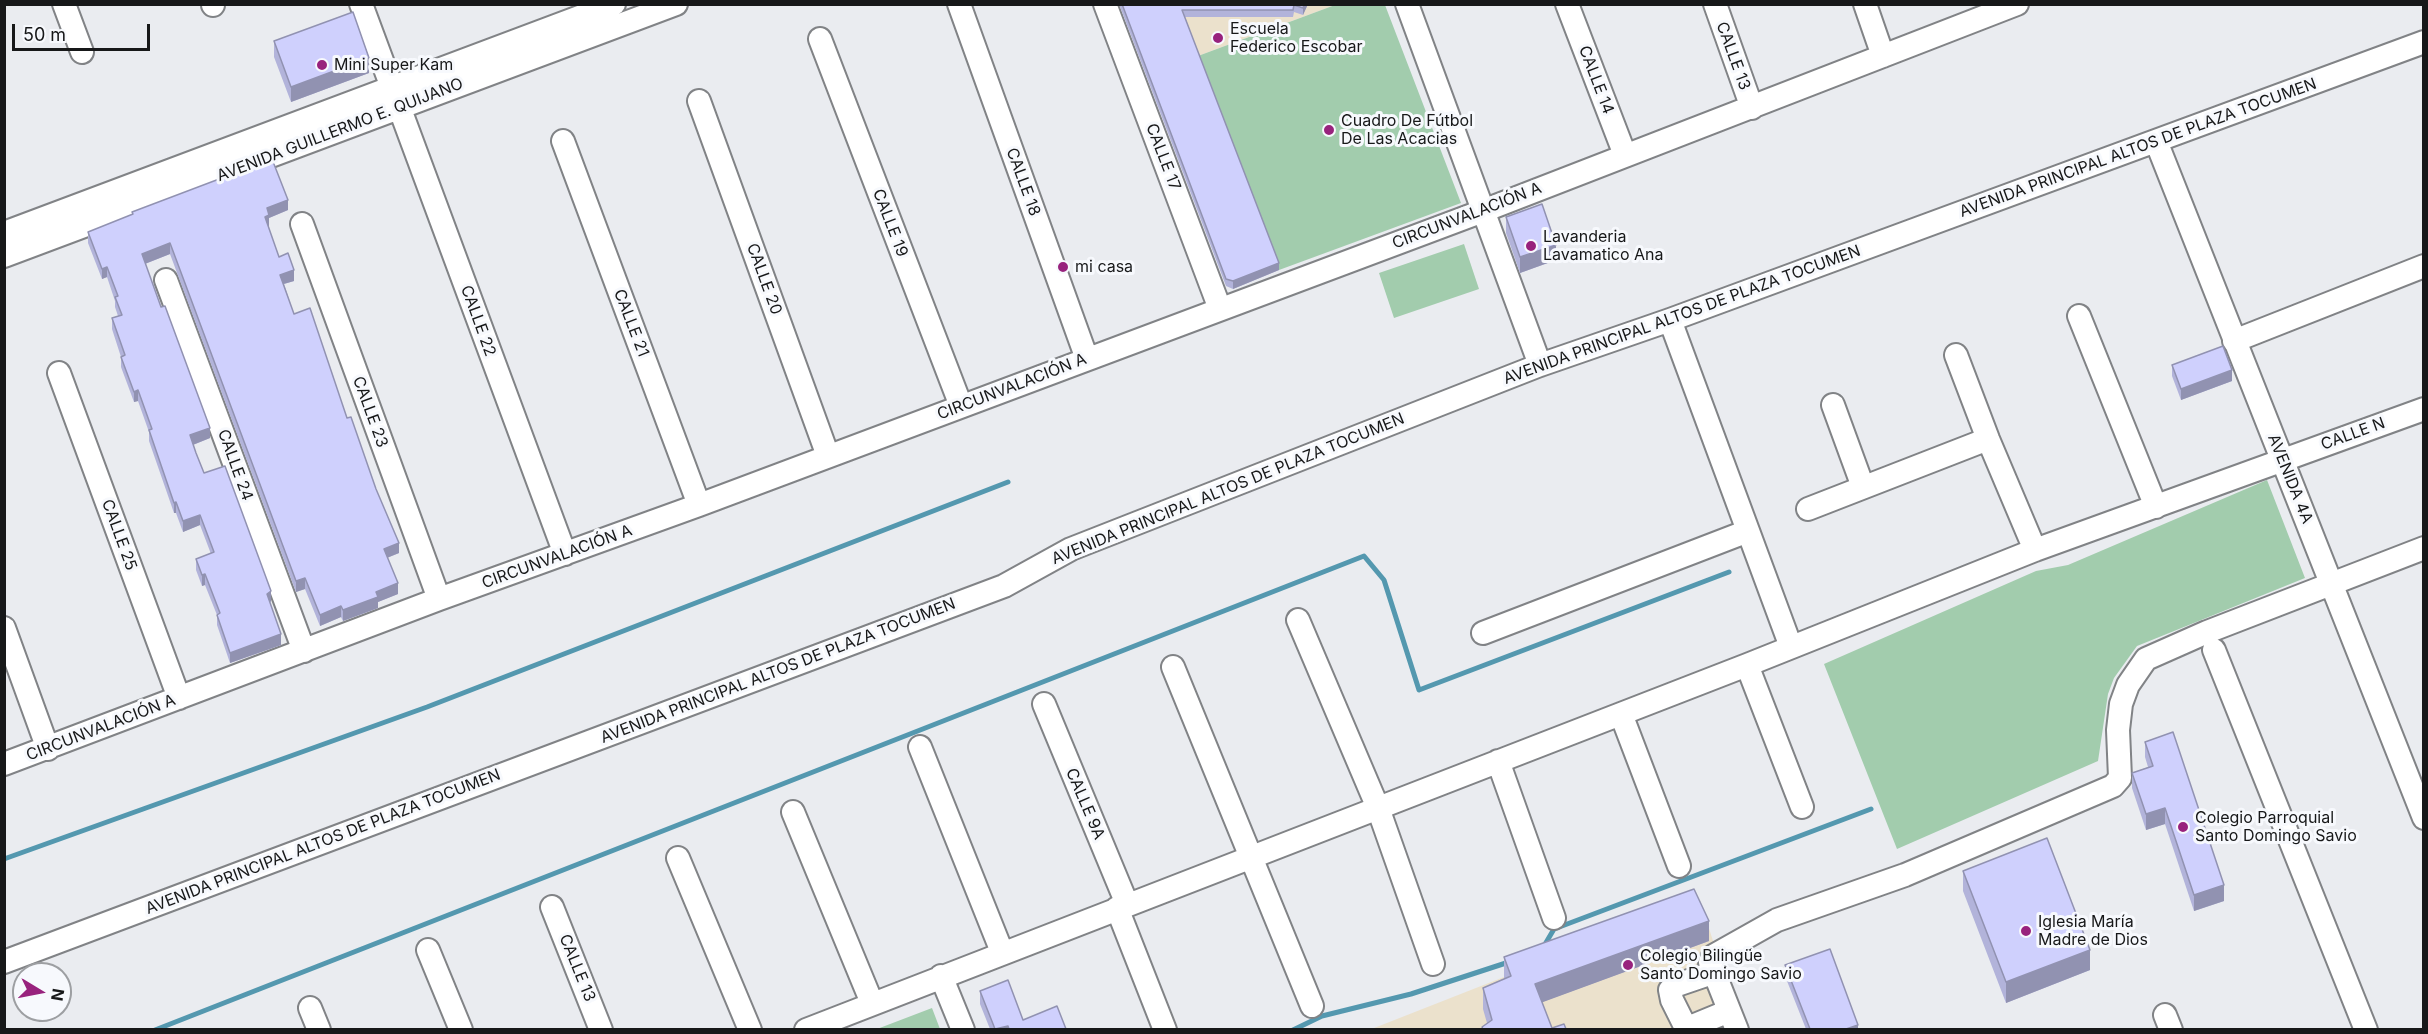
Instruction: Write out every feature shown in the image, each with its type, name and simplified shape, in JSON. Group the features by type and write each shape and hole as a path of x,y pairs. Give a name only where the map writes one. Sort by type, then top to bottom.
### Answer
{"street":[{"path":"64,4 82,52"},
{"name":"CALLE 22","path":"361,4 565,554"},
{"name":"AVENIDA GUILLERMO E. QUIJANO","path":"396,98 614,4"},
{"name":"AVENIDA GUILLERMO E. QUIJANO","path":"4,256 81,216 396,98 676,4"},
{"name":"CALLE 18","path":"959,4 1087,359"},
{"name":"CALLE 17","path":"1105,4 1220,309"},
{"path":"1407,4 1540,364"},
{"name":"CALLE 14","path":"1567,4 1625,155"},
{"name":"CALLE 13","path":"1715,4 1752,108"},
{"path":"1865,4 1884,56"},
{"name":"CIRCUNVALACIÓN A","path":"4,764 439,599 699,505 1484,211 2017,5"},
{"name":"CALLE 19","path":"820,39 961,406"},
{"name":"AVENIDA PRINCIPAL ALTOS DE PLAZA TOCUMEN","path":"4,962 1004,586 1071,549 1540,364 1670,320 2424,42"},
{"name":"CALLE 20","path":"699,101 828,456"},
{"name":"CALLE 21","path":"563,141 699,505"},
{"name":"AVENIDA 4A","path":"2156,141 2332,584 2416,776 2424,818"},
{"name":"AVENIDA GUILLERMO E. QUIJANO","path":"4,233 81,216"},
{"name":"CALLE 23","path":"302,225 439,599"},
{"path":"2234,341 2424,266"},
{"name":"CALLE 24","path":"166,280 304,651"},
{"path":"2079,316 2156,507"},
{"path":"1670,320 1791,647"},
{"path":"1956,355 1988,439 2035,550"},
{"name":"CALLE 25","path":"59,373 179,698"},
{"path":"1833,405 1863,487"},
{"name":"CALLE N","path":"806,1029 1622,714 2035,550 2424,409"},
{"path":"1808,509 1988,439"},
{"path":"1483,633 1748,531"},
{"path":"1714,972 1674,986 1670,990 1672,1000 1685,1026 1733,1020 1714,972 1710,962 1713,956 1777,920 1905,875 2113,786 2120,778 2118,730 2121,704 2128,685 2145,659 2207,632 2424,548"},
{"path":"1298,620 1378,808 1433,964"},
{"path":"4,628 48,749"},
{"path":"2214,650 2366,1029"},
{"path":"1747,665 1802,807"},
{"path":"1173,667 1312,1006"},
{"name":"CALLE 9A","path":"1044,704 1122,906 1165,1029"},
{"path":"1622,714 1679,866"},
{"path":"920,747 1002,952"},
{"path":"1498,761 1554,918"},
{"path":"793,812 872,1004"},
{"path":"678,858 750,1029"},
{"name":"CALLE 13","path":"552,907 601,1029"},
{"path":"428,950 461,1029"},
{"path":"941,976 963,1029"},
{"path":"310,1008 319,1029"}],"shaded area":[{"name":"Escuela Federico Escobar","path":"1178,5 1335,5 1198,56"},
{"name":"Colegio Bilingüe Santo Domingo Savio","path":"1700,900 1741,1029 1369,1030"}],"green space":[{"name":"Cuadro De Fútbol De Las Acacias","path":"1335,5 1385,5 1461,203 1279,270 1198,56"},
{"path":"1464,244 1479,289 1394,318 1379,273"},
{"path":"2267,480 2305,578 2137,646 2114,678 2108,694 2098,761 1897,849 1824,664 2036,571 2068,565"},
{"path":"932,1008 940,1029 877,1029"}],"building":[{"path":"1122,4 1304,4 1303,8 1294,5 1293,10 1182,10 1279,263 1233,281 1226,279"},
{"name":"Mini Super Kam","path":"353,12 369,58 291,87 274,41"},
{"path":"272,159 288,200 267,208 269,215 265,217 279,257 288,253 294,270 280,275 294,314 310,308 347,418 351,417 376,489 399,543 384,549 398,583 376,592 378,597 343,610 341,606 320,615 305,578 296,581 170,243 142,254 161,307 165,306 210,428 190,435 196,453 204,473 225,466 271,591 267,594 281,634 230,653 217,615 220,613 205,574 202,575 196,559 214,552 200,515 183,521 176,502 174,503 138,390 134,392 121,357 125,355 112,318 122,315 115,297 118,296 107,267 102,269 88,232 133,214 132,212"},
{"path":"1542,204 1556,245 1520,257 1506,217"},
{"path":"2223,346 2232,370 2181,389 2172,365"},
{"name":"Colegio Parroquial Santo Domingo Savio","path":"2173,732 2224,885 2194,895 2165,808 2146,814 2132,773 2153,766 2145,742"},
{"name":"Iglesia María Madre de Dios","path":"2047,838 2090,950 2006,982 1963,871"},
{"path":"1694,889 1709,921 1535,984 1552,1028 1564,1024 1566,1029 1483,1029 1482,1027 1492,1020 1483,988 1511,976 1504,957"},
{"path":"1830,949 1858,1025 1846,1029 1810,1029 1785,965"},
{"path":"1008,980 1023,1020 1057,1006 1066,1029 1009,1029 1008,1026 995,1029 980,991"}],"waterway":[{"path":"4,859 427,707 1008,482"},
{"path":"155,1030 1364,556 1384,580 1419,690 1729,572"},
{"path":"1544,946 1554,929 1871,809"},
{"path":"1293,1030 1322,1016 1411,994 1509,962"}],"place":[{"name":"Escuela Federico Escobar","path":"1218,38"},
{"name":"Mini Super Kam","path":"322,65"},
{"name":"Cuadro De Fútbol De Las Acacias","path":"1329,130"},
{"name":"Lavanderia Lavamatico Ana","path":"1531,246"},
{"name":"mi casa","path":"1063,267"},
{"name":"Colegio Parroquial Santo Domingo Savio","path":"2183,827"},
{"name":"Iglesia María Madre de Dios","path":"2026,931"},
{"name":"Colegio Bilingüe Santo Domingo Savio","path":"1628,965"}]}
